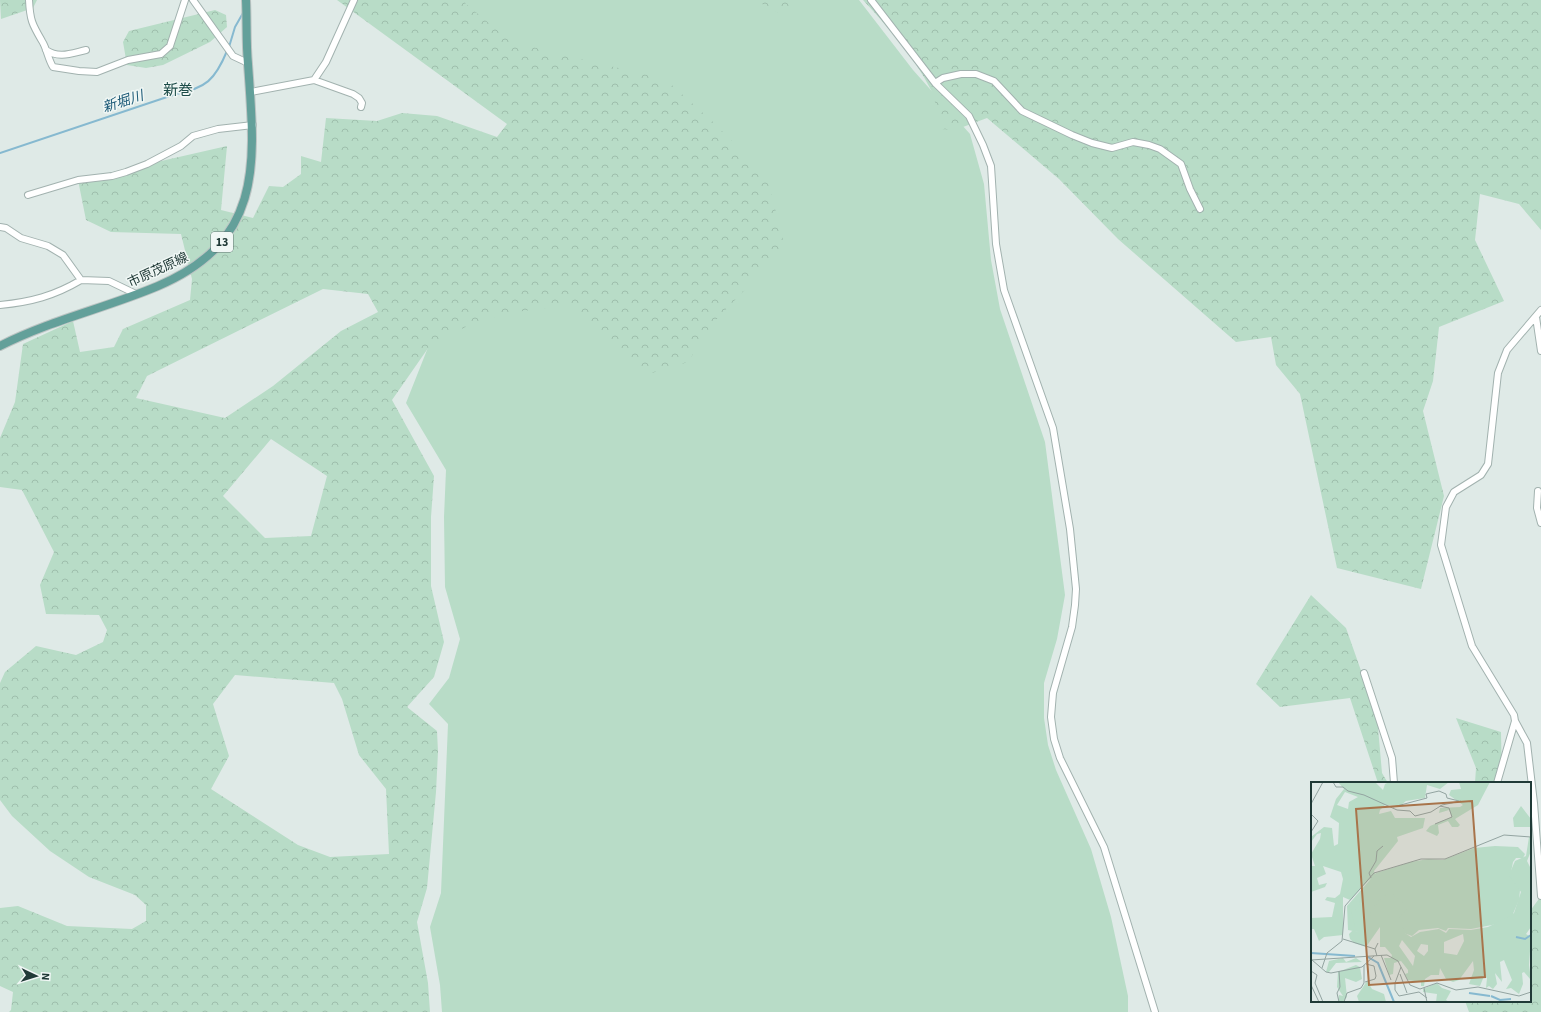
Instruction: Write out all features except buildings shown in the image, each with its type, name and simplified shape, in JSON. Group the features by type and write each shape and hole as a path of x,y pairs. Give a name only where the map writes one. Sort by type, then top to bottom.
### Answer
{"main road":[{"name":"市原茂原線","path":"0,346 63,319 159,286 194,268 217,249 228,234 236,222 251,175 253,125 248,63 246,0"}],"street":[{"path":"29,0 32,24 46,50 47,58 53,67 91,72 97,72 128,60 161,54 170,46 185,0"},
{"path":"193,0 233,56 248,63"},
{"path":"314,80 326,62 354,0"},
{"path":"871,0 935,82 969,116 991,166 996,244 1004,290 1053,428 1070,528 1076,589 1075,605 1072,627 1053,693 1051,717 1054,739 1060,758 1104,847 1154,1012"},
{"path":"46,50 53,55 64,55 86,50"},
{"path":"935,82 943,78 961,74 976,74 994,81 1022,111 1085,141 1112,148 1132,142 1149,145 1160,149 1181,164 1190,189 1200,209"},
{"path":"251,92 314,80 353,94 359,98 362,103 361,107"},
{"path":"28,194 78,180 112,176 126,172 147,164 181,146 193,136 218,129 253,125"},
{"path":"0,227 6,228 21,238 48,246 63,255 81,280"},
{"path":"0,306 29,302 65,289 81,280 109,281 136,294"},
{"path":"1541,310 1506,350 1498,373 1488,464 1481,475 1454,492 1446,507 1441,545 1472,646 1514,715 1515,721 1527,743 1534,803 1541,896"},
{"path":"1536,317 1541,351"},
{"path":"1538,491 1541,522"},
{"path":"1364,673 1392,758 1394,782"},
{"path":"1497,782 1515,721"}],"green space":[{"path":"0,0 37,0 33,8 1,19"},
{"path":"337,0 466,0 465,3 504,36 542,50 665,79 713,122 767,176 785,248 712,324 688,362 642,376 569,305 516,312 478,321 431,344 392,400 434,476 431,517 431,586 444,642 434,677 407,707 437,731 438,752 436,792 427,888 417,922 428,983 430,1012 9,1012 11,1010 13,992 0,986 0,908 18,906 67,926 132,929 146,921 146,905 135,895 89,877 50,851 12,816 0,800 0,683 5,672 36,646 76,655 103,642 107,630 99,615 46,614 40,585 54,552 22,490 0,487 0,438 15,402 23,344 73,321 80,352 114,347 123,329 190,300 192,279 181,234 111,232 86,220 78,180 227,146 221,210 253,218 269,186 283,187 301,174 301,156 321,162 326,118 377,121 402,113 437,116 497,137 507,124","holes":["323,289 368,294 378,312 341,331 273,386 225,418 136,398 147,376","271,439 327,476 311,536 265,538 223,496","235,675 334,683 342,699 359,755 386,789 389,854 330,857 298,845 211,789 229,756 213,704"]},
{"path":"454,0 859,0 913,70 970,134 984,184 991,260 1000,309 1045,442 1065,595 1057,639 1044,683 1044,718 1048,745 1056,770 1091,849 1111,917 1128,996 1128,1012 442,1012 440,985 430,927 441,893 448,724 429,704 449,678 460,639 445,587 444,517 446,470 406,403 497,173 537,87"},
{"path":"755,0 796,0 788,18"},
{"path":"863,0 1541,0 1541,230 1519,204 1480,194 1475,240 1504,301 1439,327 1433,381 1423,411 1444,496 1421,589 1337,568 1300,394 1276,365 1271,337 1236,342 1118,239 1059,179 987,118 955,130 941,129 933,95 917,65 900,42"},
{"path":"215,10 226,15 227,27 210,42 163,65 146,68 127,65 123,42 129,31"},
{"path":"1311,595 1346,628 1377,716 1382,773 1387,782 1378,782 1350,698 1280,707 1256,684"},
{"path":"1456,718 1501,732 1502,782 1475,782 1476,768"},
{"path":"1541,896 1541,1012 1469,1012 1465,1002 1531,1002 1531,910"}],"waterway":[{"name":"新堀川","path":"229,47 235,27 243,13"},
{"name":"新堀川","path":"0,153 195,89 214,76 227,51"}],"district":[{"name":"新巻","path":"178,90"}]}
